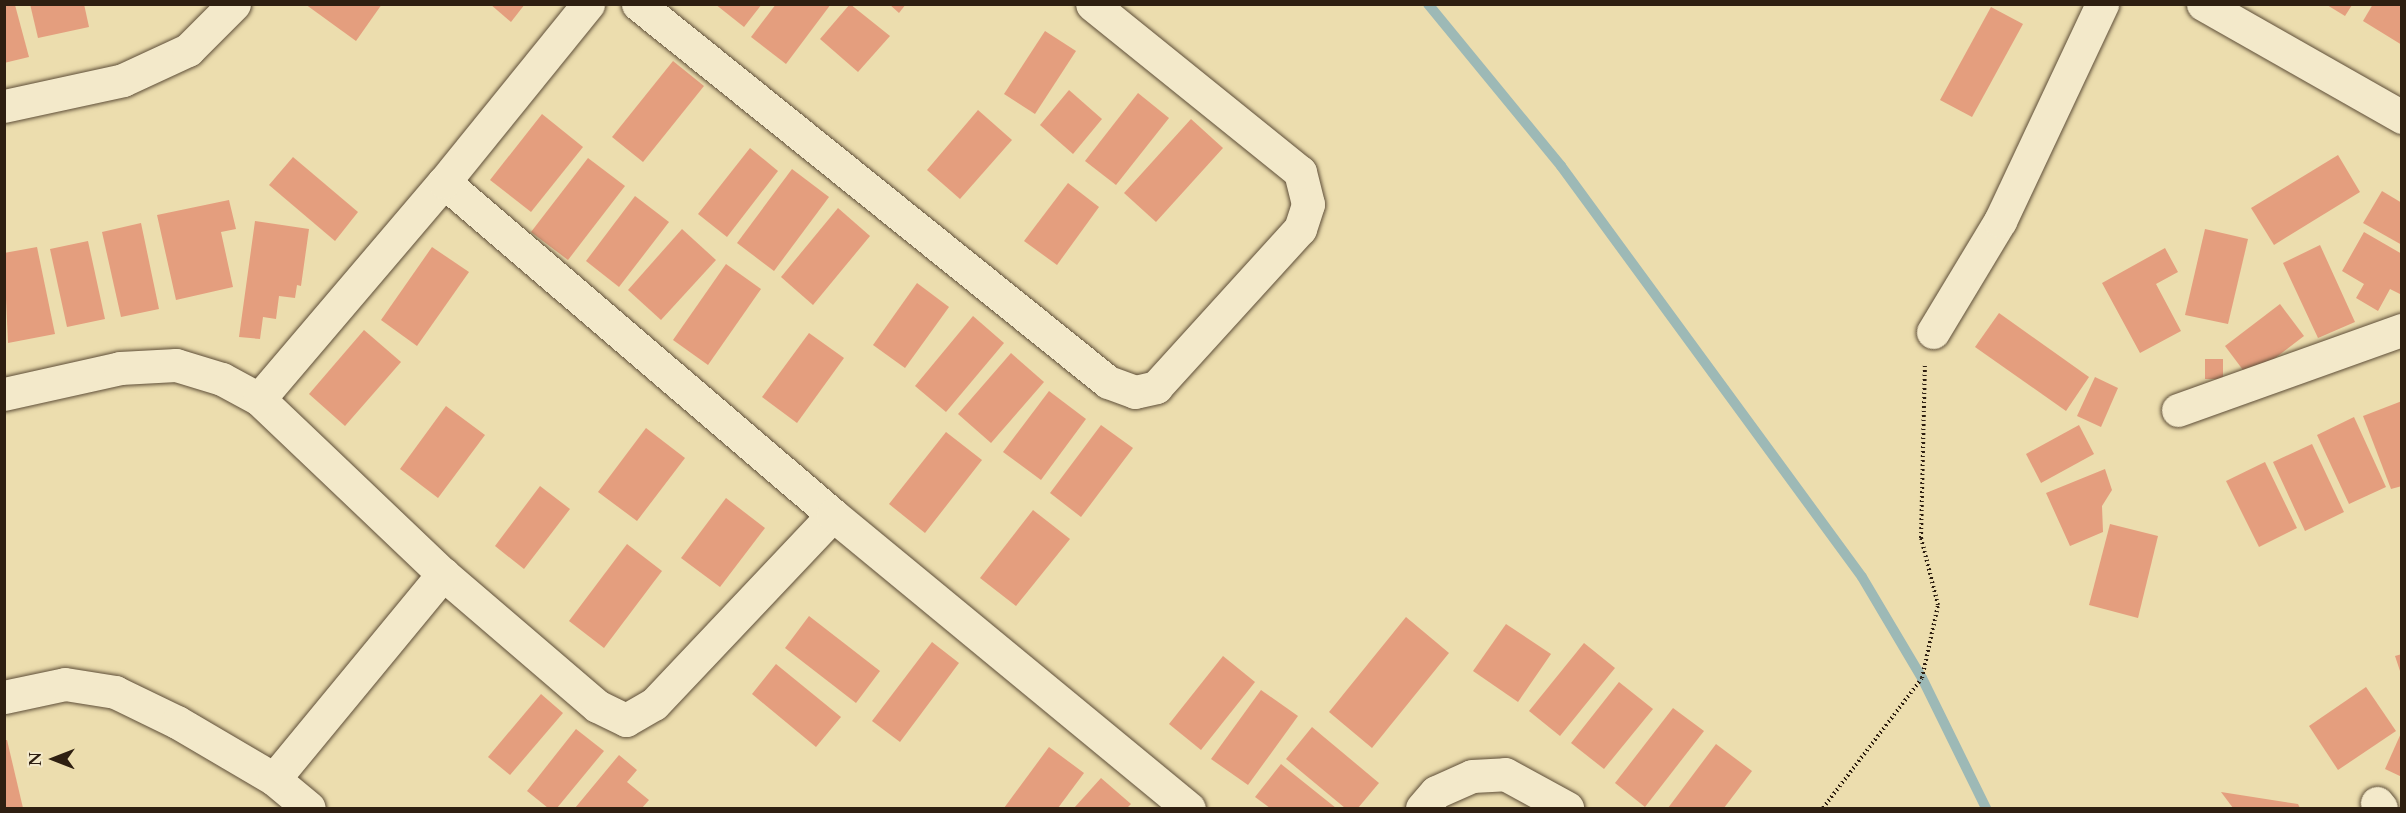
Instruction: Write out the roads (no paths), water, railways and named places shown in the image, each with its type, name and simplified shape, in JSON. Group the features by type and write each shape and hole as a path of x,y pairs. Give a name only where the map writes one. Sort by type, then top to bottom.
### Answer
{"street":[{"path":"4,106 123,80 188,50 234,4"},
{"path":"259,399 444,182 588,4"},
{"path":"638,4 1108,382 1135,393 1156,387 1300,229 1308,204 1300,172 1092,4"},
{"path":"1933,332 2000,221 2102,4"},
{"path":"2203,4 2402,117"},
{"path":"444,182 833,515 1189,808"},
{"path":"2178,410 2402,330"},
{"path":"4,394 120,368 176,365 222,379 259,399 442,574 597,706 626,720 654,704 833,515"},
{"path":"274,778 442,574"},
{"path":"4,697 64,684 115,692 177,722 274,778 309,808"},
{"path":"1422,808 1436,792 1472,776 1505,774 1567,808"}],"waterway":[{"path":"1428,4 1561,166 1862,577 1922,678 1986,808"}]}
